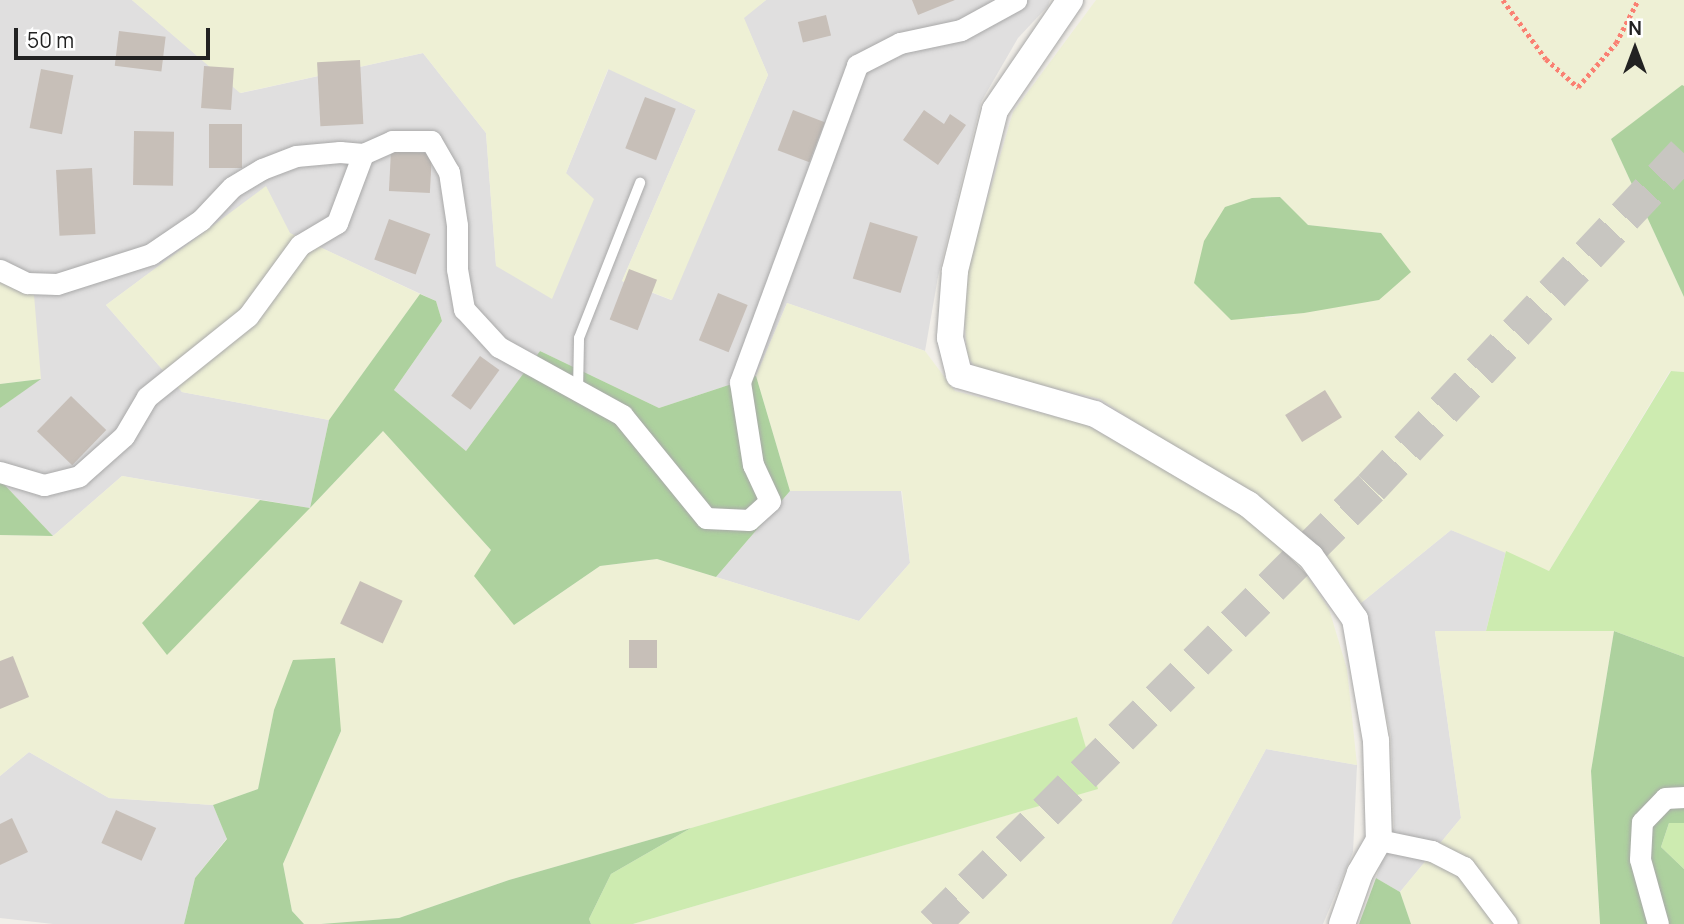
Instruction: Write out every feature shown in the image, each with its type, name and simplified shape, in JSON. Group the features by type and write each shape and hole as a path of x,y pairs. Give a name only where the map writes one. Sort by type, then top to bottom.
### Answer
{"street":[{"path":"0,270 27,283 57,284 151,254 201,220 232,187 262,169 296,156 340,152 363,154 392,141 431,141 449,172 457,225 457,269 464,309 499,347 622,415 706,518 749,520 770,501 753,465 740,382 857,65 900,43 961,30 1016,0"},
{"path":"1070,0 995,110 955,271 950,338 959,375 1095,414 1248,504 1311,557 1355,620 1376,741 1379,840 1360,873 1342,924"},
{"path":"0,472 44,485 79,476 124,436 147,397 248,316 300,245 337,223 363,154"},
{"path":"1658,924 1640,859 1642,822 1665,799 1684,797"},
{"path":"1379,840 1432,851 1464,867 1507,924"}],"lane":[{"path":"578,392 579,338 640,183"}],"path":[{"path":"1503,0 1546,59 1578,87 1616,43 1639,0"}],"shaded area":[{"path":"0,0 132,0 241,93 423,53 486,133 496,265 566,173 609,68 696,110 622,281 671,300 768,75 743,17 766,0 1050,0 1048,6 1018,38 981,102 938,277 925,351 787,303 756,376 659,408 540,351 466,451 394,390 442,321 436,301 289,233 266,187 106,305 182,392 329,420 310,508 122,476 53,536 0,480 0,408 41,378 0,282"},
{"path":"790,491 901,491 910,563 859,621 716,577"},
{"path":"1451,530 1506,551 1486,631 1435,632 1461,818 1400,892 1376,878 1394,827 1391,736 1361,603"},
{"path":"1266,749 1357,765 1353,852 1323,924 1171,924"},
{"path":"29,752 109,798 213,805 227,838 195,878 184,924 53,924 0,918 0,776"}],"green space":[{"path":"132,0 766,0 744,18 768,75 672,300 622,281 696,110 608,69 566,173 594,199 552,299 496,266 486,133 423,53 240,93"},
{"path":"1096,0 1684,0 1684,86 1611,139 1684,297 1684,372 1670,371 1549,571 1451,530 1361,603 1325,554 1267,508 1100,399 978,370 967,357 964,314 969,262 1013,112","holes":["1280,197 1307,225 1381,233 1379,300 1265,318"]},
{"path":"1684,86 1684,297 1611,139"},
{"path":"266,186 290,233 420,294 329,420 182,392 106,305"},
{"path":"1280,197 1308,225 1381,233 1411,272 1379,300 1304,313 1231,320 1194,283 1204,241 1225,207 1252,198"},
{"path":"0,282 34,295 41,379 0,384"},
{"path":"420,294 436,301 442,321 394,390 466,451 540,351 659,408 756,376 790,491 716,577 657,559 600,566 514,625 474,576 491,550 383,431 310,508 329,420"},
{"path":"787,303 925,351 955,391 1084,424 1246,512 1303,570 1329,609 1347,669 1357,765 1266,749 1171,924 633,924 1097,789 1077,718 509,880 399,918 321,924 304,924 292,911 283,864 341,731 274,710 258,789 213,805 109,798 29,752 0,776 0,535 53,536 122,476 260,500 143,623 310,508 383,431 491,550 514,625 600,566 657,559 859,621 910,563 902,491 790,491 756,376"},
{"path":"1671,371 1684,372 1684,657 1614,631 1486,631 1506,551 1549,571"},
{"path":"41,379 0,408 0,384"},
{"path":"0,480 53,536 0,535"},
{"path":"260,500 310,508 167,655 142,623"},
{"path":"1435,631 1614,631 1591,771 1600,924 1411,924 1400,892 1461,818"},
{"path":"1614,631 1684,657 1684,823 1669,823 1661,847 1684,869 1684,924 1600,924 1591,771"},
{"path":"335,658 341,731 283,864 292,911 304,924 184,924 195,878 227,839 213,805 258,789 274,710 293,660"},
{"path":"1077,717 1098,789 633,924 591,924 589,919 611,874 691,828"},
{"path":"1669,823 1684,823 1684,869 1661,847"},
{"path":"691,828 611,874 589,919 591,924 321,924 399,918 509,880"},
{"path":"1376,878 1400,892 1411,924 1359,924"}],"building":[{"path":"912,0 955,0 918,15"},
{"path":"826,15 831,35 803,42 798,22"},
{"path":"119,31 166,37 161,71 115,66"},
{"path":"360,60 363,124 320,126 317,62"},
{"path":"204,66 234,68 231,110 201,108"},
{"path":"41,69 73,75 62,134 30,128"},
{"path":"645,97 676,109 656,160 625,148"},
{"path":"793,110 825,122 809,162 778,150"},
{"path":"924,110 944,124 950,114 966,125 938,165 903,140"},
{"path":"209,124 242,124 242,168 209,168"},
{"path":"134,131 174,132 173,186 133,185"},
{"path":"391,151 432,153 430,193 389,191"},
{"path":"92,168 95,234 60,236 56,170"},
{"path":"389,219 430,234 416,274 374,259"},
{"path":"870,222 918,237 901,293 853,278"},
{"path":"629,269 657,280 638,330 610,319"},
{"path":"718,293 748,305 729,352 699,340"},
{"path":"480,356 499,370 471,410 451,396"},
{"path":"1325,390 1342,417 1302,442 1285,415"},
{"path":"71,396 106,430 72,465 37,431"},
{"path":"360,581 403,601 383,643 340,624"},
{"path":"629,640 657,640 657,668 629,668"},
{"path":"13,656 29,697 0,709 0,661"},
{"path":"116,810 156,828 142,861 101,843"},
{"path":"12,818 28,852 0,865 0,824"}],"tunnel":[{"path":"933,924 1371,487 1684,152"}]}
